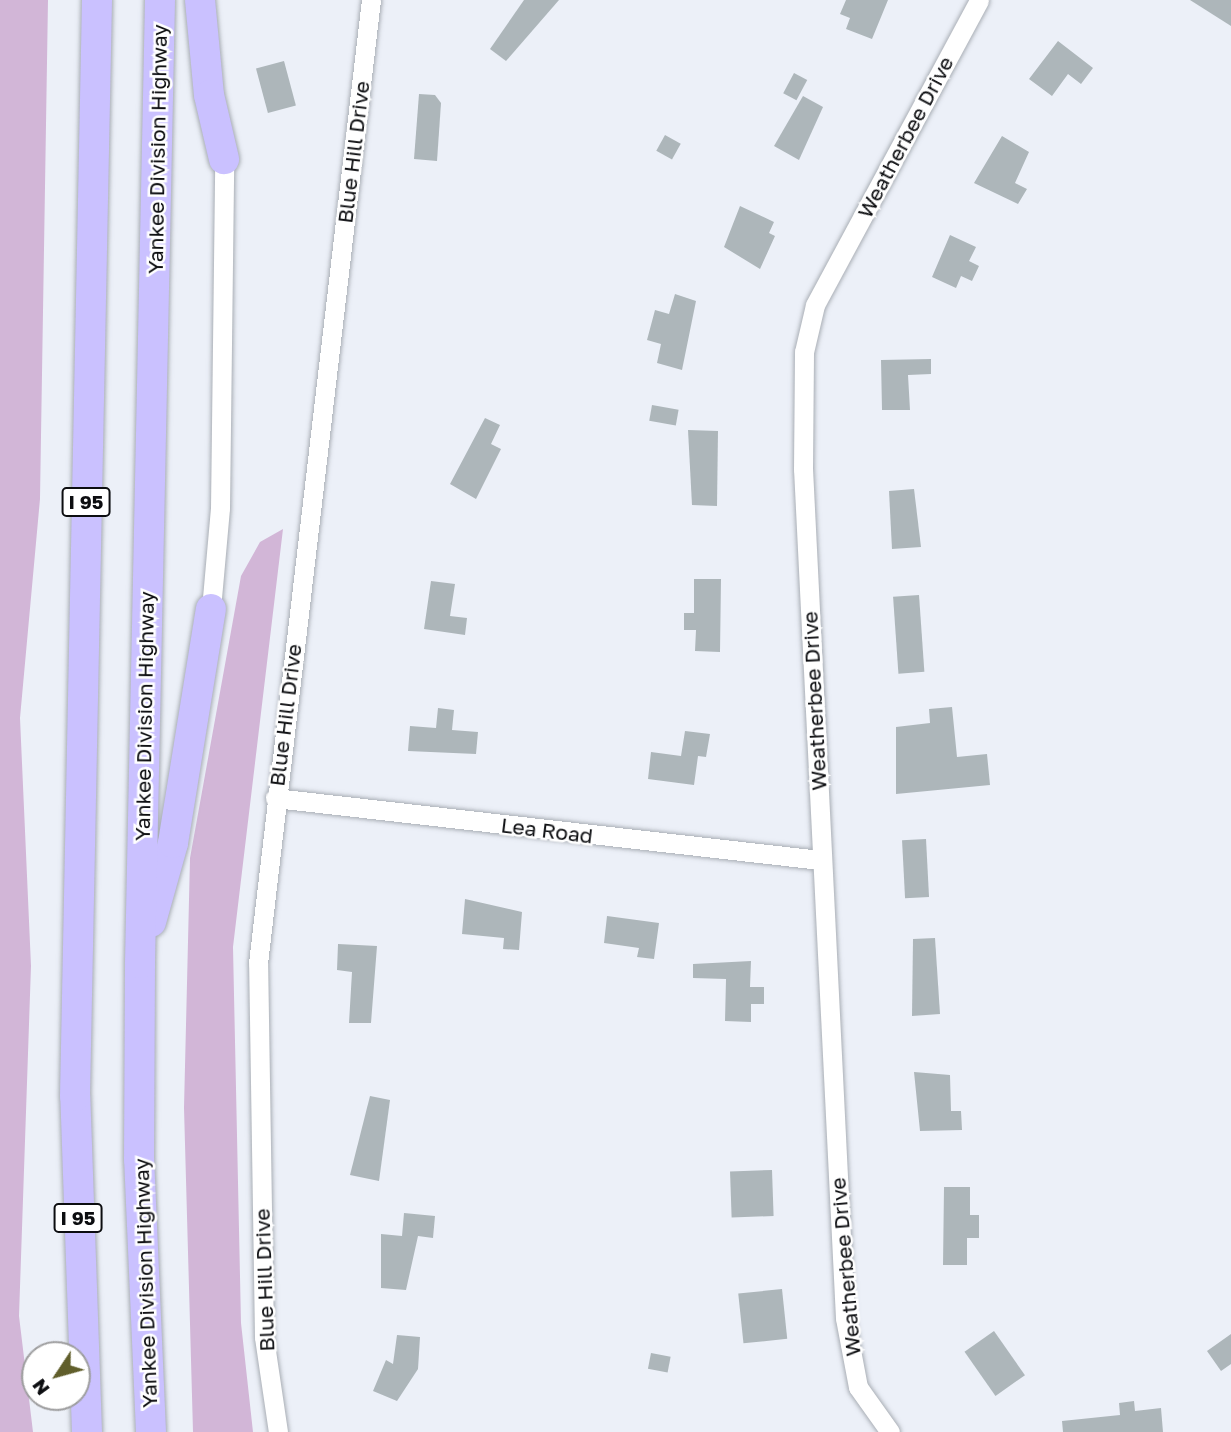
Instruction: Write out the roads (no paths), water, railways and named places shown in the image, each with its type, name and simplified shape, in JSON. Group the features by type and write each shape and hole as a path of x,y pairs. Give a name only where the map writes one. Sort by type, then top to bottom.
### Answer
{"highway":[{"name":"I 95","path":"87,1432 75,1096 97,0"},
{"name":"Yankee Division Highway","path":"151,1432 139,1159 140,963 160,0"},
{"path":"200,0 209,95 224,159"},
{"path":"140,963 173,843 211,609"}],"street":[{"name":"Blue Hill Drive","path":"278,1432 264,1337 258,962 275,798 371,0"},
{"name":"Weatherbee Drive","path":"890,1432 858,1387 845,1318 820,860 803,469 809,325 979,0"},
{"path":"211,609 220,509 224,159"},
{"name":"Lea Road","path":"275,798 820,860"}]}
